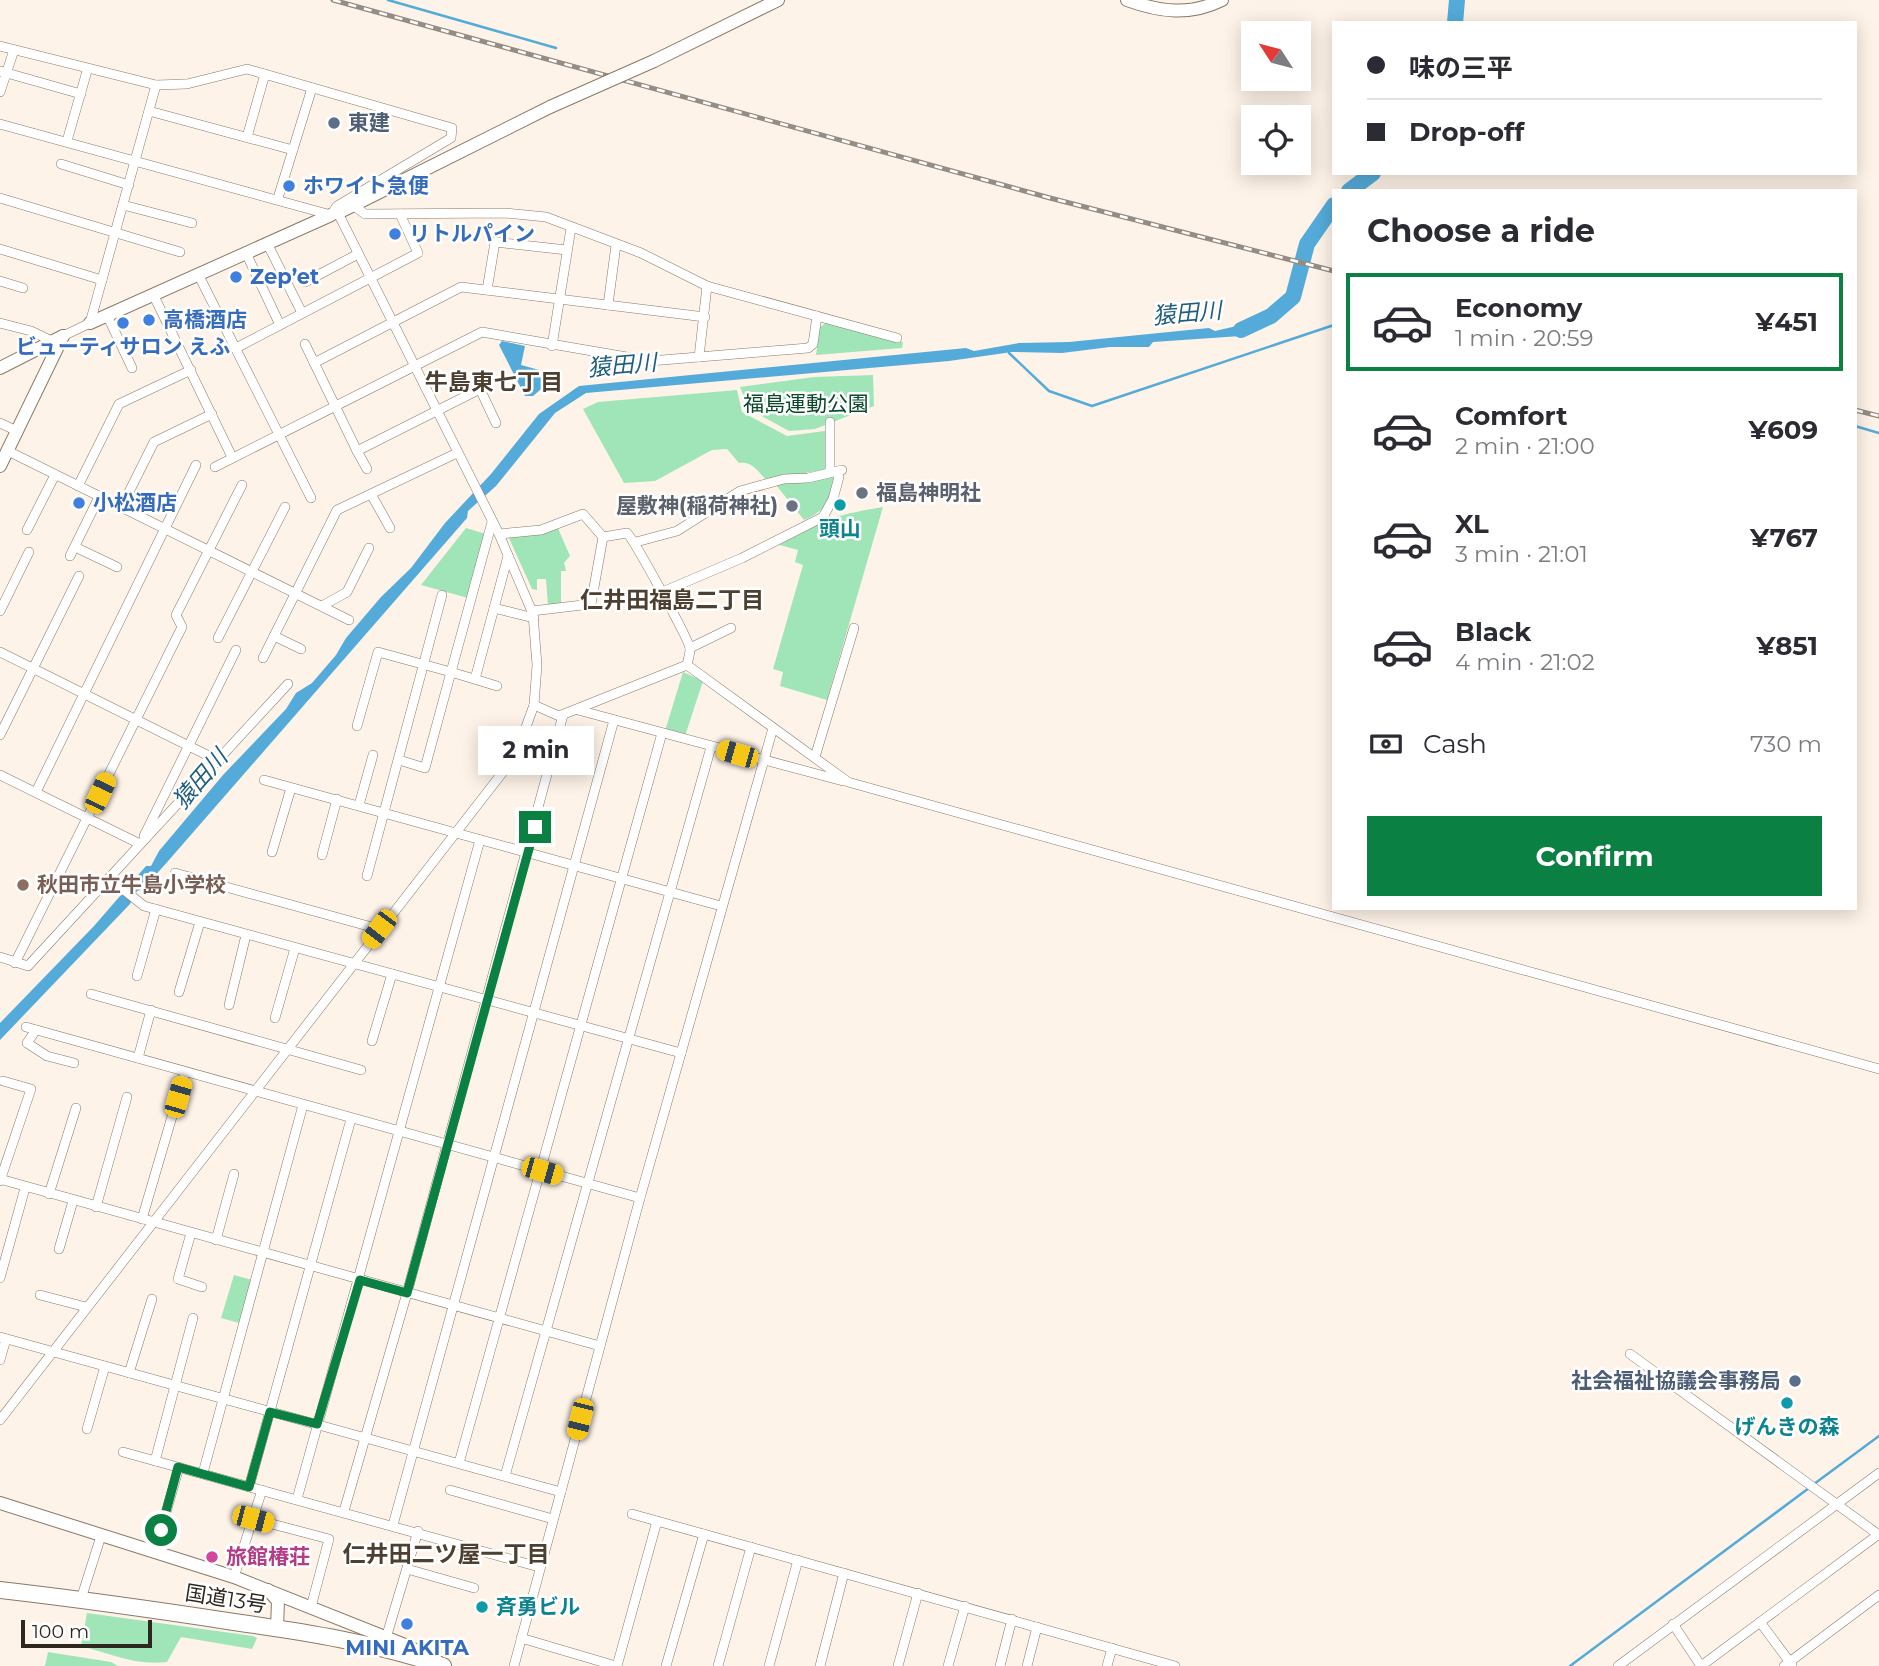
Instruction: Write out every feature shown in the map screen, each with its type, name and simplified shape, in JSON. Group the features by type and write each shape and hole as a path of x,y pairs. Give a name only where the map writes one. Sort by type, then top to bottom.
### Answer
{"highway":[{"name":"国道13号","path":"0,1590 277,1628 376,1647 438,1664"}],"street":[{"path":"0,368 107,315 354,206 778,0"},
{"path":"1127,0 1165,11 1202,9 1222,0"},
{"path":"0,46 87,71 156,85 187,85 247,69 452,128 451,138 337,206 334,214"},
{"path":"0,92 3,72 14,50"},
{"path":"67,141 87,71"},
{"path":"3,72 81,94"},
{"path":"247,136 265,74"},
{"path":"90,323 156,85"},
{"path":"278,198 312,88"},
{"path":"149,111 293,150"},
{"path":"0,124 334,214 394,322 413,367 499,534 533,615 537,665 534,705 519,746 506,768 256,1091 147,1221 53,1352 0,1420"},
{"path":"61,164 129,185"},
{"path":"0,198 180,252"},
{"path":"123,205 191,223"},
{"path":"354,206 365,214 529,214 546,217 641,253 707,286 897,338"},
{"path":"236,348 418,253 400,214"},
{"path":"552,346 571,228"},
{"path":"487,290 495,242 567,250"},
{"path":"267,243 302,313"},
{"path":"608,305 615,245"},
{"path":"0,249 102,280"},
{"path":"246,253 280,325"},
{"path":"305,282 358,254"},
{"path":"198,274 311,498"},
{"path":"0,281 23,288"},
{"path":"699,357 707,286"},
{"path":"314,363 461,287 705,317"},
{"path":"153,294 232,457"},
{"path":"107,315 132,368"},
{"path":"215,467 482,332 650,361 808,348 813,344 817,316"},
{"path":"0,324 58,339"},
{"path":"0,466 58,339"},
{"path":"304,344 367,469"},
{"path":"78,486 119,404 191,370"},
{"path":"357,451 480,389 496,423"},
{"path":"121,508 154,442 212,414"},
{"path":"660,593 742,558 823,517 833,499 839,477 830,422"},
{"path":"0,423 17,431"},
{"path":"8,451 349,620"},
{"path":"263,658 337,510 457,453"},
{"path":"36,792 197,465"},
{"path":"636,542 677,531 740,491 784,479 808,478 837,471"},
{"path":"27,530 55,474"},
{"path":"15,963 182,627 176,615 242,485"},
{"path":"370,494 390,528"},
{"path":"99,497 72,551 117,567"},
{"path":"218,638 285,507"},
{"path":"499,534 541,530 583,514 603,537"},
{"path":"399,760 425,768 492,522"},
{"path":"603,537 627,533 636,542 690,648 687,665"},
{"path":"494,608 533,615 582,608 591,604 603,537"},
{"path":"322,606 347,592 369,548"},
{"path":"0,611 29,552"},
{"path":"475,679 508,556"},
{"path":"0,735 79,576"},
{"path":"367,876 442,595"},
{"path":"690,648 731,628"},
{"path":"815,757 854,628"},
{"path":"274,636 301,649"},
{"path":"140,844 236,650"},
{"path":"0,652 219,761"},
{"path":"357,726 378,652 497,686"},
{"path":"534,705 559,716 563,715 687,665"},
{"path":"687,665 848,782"},
{"path":"0,957 28,966 288,684"},
{"path":"578,710 762,762 848,782 1879,1069"},
{"path":"344,1511 407,1293 528,853 563,715"},
{"path":"393,1525 614,720"},
{"path":"514,1666 640,1198 773,728"},
{"path":"459,1463 662,733"},
{"path":"505,1476 548,1332 711,747"},
{"path":"359,805 373,755"},
{"path":"0,775 140,844"},
{"path":"264,780 385,811 721,906"},
{"path":"272,852 290,788"},
{"path":"322,855 337,799"},
{"path":"297,1499 360,1280 480,840"},
{"path":"175,873 379,929"},
{"path":"109,878 137,903 156,909 681,1052"},
{"path":"137,976 156,909"},
{"path":"179,992 200,922"},
{"path":"229,1005 246,935"},
{"path":"275,1018 295,948"},
{"path":"372,1041 392,974"},
{"path":"91,994 361,1070"},
{"path":"138,1058 151,1010"},
{"path":"74,1063 47,1056 27,1043 31,1028 640,1198"},
{"path":"147,1221 185,1072"},
{"path":"3,1081 31,1089 1,1180 600,1346"},
{"path":"96,1207 127,1097"},
{"path":"203,1473 303,1105"},
{"path":"49,1194 76,1108"},
{"path":"249,1487 351,1119"},
{"path":"216,1240 233,1174"},
{"path":"0,1278 25,1188"},
{"path":"59,1248 73,1201"},
{"path":"191,1233 178,1279 202,1286"},
{"path":"40,1295 86,1307"},
{"path":"129,1373 152,1299"},
{"path":"155,1461 193,1318"},
{"path":"0,1360 3,1338 561,1492"},
{"path":"1630,1354 1879,1535 1701,1666 1673,1624"},
{"path":"87,1429 105,1366"},
{"path":"123,1452 418,1531 539,1567"},
{"path":"155,1551 178,1467"},
{"path":"1618,1666 1879,1473"},
{"path":"234,1577 262,1490"},
{"path":"450,1490 553,1519"},
{"path":"0,1503 234,1577 410,1647 438,1664"},
{"path":"632,1514 1012,1619 1159,1664 1175,1666"},
{"path":"253,1519 329,1539 311,1607"},
{"path":"521,1638 616,1666 657,1521"},
{"path":"386,1638 418,1531"},
{"path":"666,1666 704,1534"},
{"path":"81,1599 102,1536"},
{"path":"718,1666 751,1547"},
{"path":"769,1666 798,1560"},
{"path":"407,1569 474,1588"},
{"path":"820,1666 844,1573"},
{"path":"268,1590 278,1601 277,1628"},
{"path":"898,1666 918,1594"},
{"path":"1760,1622 1789,1665 1879,1595"},
{"path":"948,1666 965,1606"},
{"path":"1000,1666 1012,1619"},
{"path":"1027,1666 1037,1627"},
{"path":"1107,1666 1112,1648"}],"green space":[{"path":"827,322 903,342 902,348 816,355 820,327"},
{"name":"福島運動公園","path":"873,375 874,406 815,429 789,431 749,409 740,387 814,377"},
{"path":"737,390 742,412 787,436 825,431 827,469 766,480 751,465 739,463 727,449 712,450 655,481 624,483 583,409 598,402"},
{"path":"833,476 834,491 828,503 804,520 776,485"},
{"path":"883,507 827,700 780,686 783,672 773,669 803,565 795,562 798,550 776,544 828,520"},
{"path":"557,526 570,556 564,563 566,571 561,571 561,604 548,606 546,579 537,579 537,590 532,589 508,536"},
{"path":"466,528 486,534 468,598 421,585"},
{"path":"683,672 703,681 685,736 665,731"},
{"path":"234,1275 252,1280 239,1323 221,1318"},
{"path":"87,1613 257,1638 252,1649 181,1637 167,1662 135,1661 81,1646"},
{"path":"48,1652 111,1662 118,1666 45,1666"}],"water":[{"path":"1270,315 1241,336 1153,342 1149,347 1110,347 1062,353 1012,352 949,361 586,393 555,413 496,486 468,511 467,518 169,860 143,889 137,891 130,904 0,1040 0,1023 94,926 146,866 151,866 159,851 223,775 286,709 296,693 312,683 336,655 346,638 381,597 411,568 445,523 491,474 539,414 579,386 966,348 974,351 1019,343 1069,342 1209,328 1215,331 1254,322"},
{"path":"502,341 525,346 521,365 554,374 554,378 533,396 525,396 499,345"}],"waterway":[{"path":"388,0 556,48"},
{"name":"猿田川","path":"1455,21 1457,0"},
{"name":"猿田川","path":"1352,189 1370,175"},
{"name":"猿田川","path":"1241,330 1271,316 1293,297 1307,244 1332,208"},
{"path":"1009,353 1049,391 1092,406 1332,326"},
{"path":"1857,427 1879,433"},
{"path":"1814,1484 1879,1436"},
{"path":"1570,1666 1809,1488"}],"railway":[{"path":"333,0 1050,198 1332,270"},
{"path":"1857,410 1879,416"}],"place":[{"name":"東建","path":"334,123"},
{"name":"ホワイト急便","path":"289,186"},
{"name":"リトルパイン","path":"395,234"},
{"name":"Zep’et","path":"236,277"},
{"name":"高橋酒店","path":"149,320"},
{"name":"ビューティサロン えふ","path":"123,323"},
{"name":"福島神明社","path":"862,493"},
{"name":"小松酒店","path":"79,503"},
{"name":"頭山","path":"840,505"},
{"name":"屋敷神(稲荷神社)","path":"792,506"},
{"name":"秋田市立牛島小学校","path":"23,885"},
{"name":"社会福祉協議会事務局","path":"1795,1381"},
{"name":"げんきの森","path":"1787,1403"},
{"name":"旅館椿荘","path":"212,1557"},
{"name":"斉勇ビル","path":"482,1607"},
{"name":"MINI AKITA","path":"407,1624"}],"district":[{"name":"牛島東七丁目","path":"494,382"},
{"name":"仁井田福島二丁目","path":"672,600"},
{"name":"仁井田二ツ屋一丁目","path":"446,1554"}],"route":[{"path":"161,1530 178,1467 249,1487 270,1412 317,1424 360,1280 407,1293 535,827"}]}
